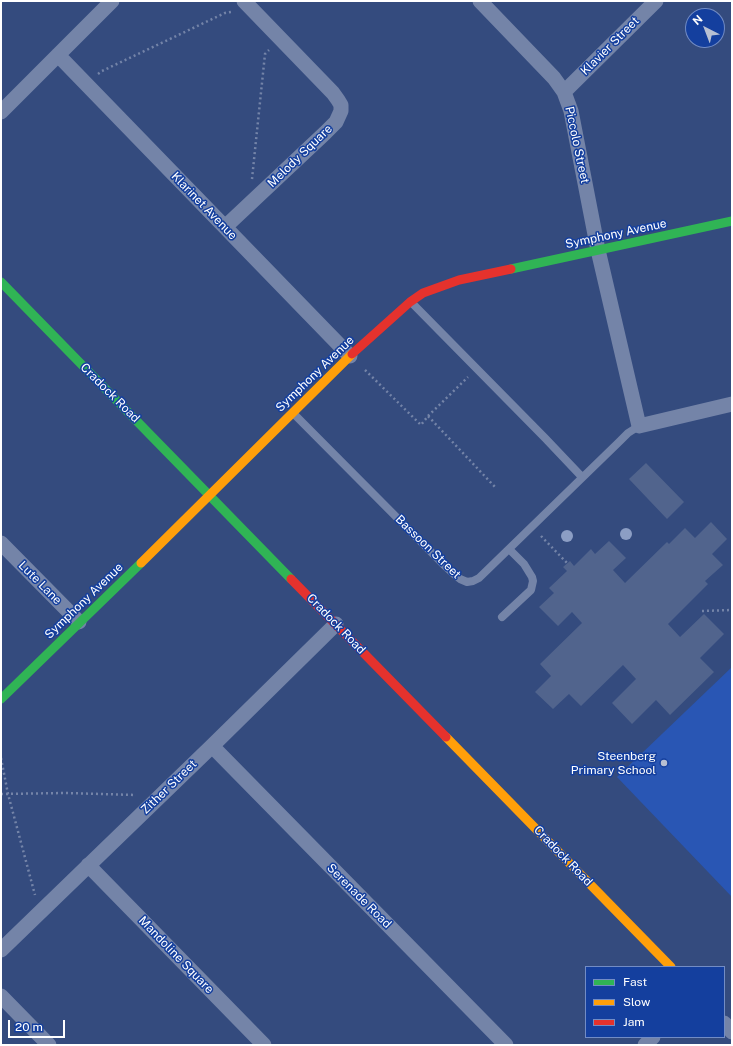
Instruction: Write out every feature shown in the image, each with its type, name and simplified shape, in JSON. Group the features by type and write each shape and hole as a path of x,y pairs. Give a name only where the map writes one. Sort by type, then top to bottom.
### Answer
{"street":[{"path":"1,112 112,1"},
{"name":"Piccolo Street","path":"480,1 554,78 564,92 571,111 598,250"},
{"name":"Klavier Street","path":"564,92 656,1"},
{"name":"Melody Square","path":"225,227 326,133 336,122 341,111 341,105 333,93 280,38 251,3"},
{"name":"Klarinet Avenue","path":"58,55 350,356"},
{"name":"Symphony Avenue","path":"1,699 350,356 410,302 423,293 459,280 732,221"},
{"path":"598,250 639,426"},
{"name":"Cradock Road","path":"1,282 670,966"},
{"name":"Bassoon Street","path":"639,426 732,404"},
{"name":"Lute Lane","path":"1,543 79,622"},
{"name":"Zither Street","path":"1,950 336,624"},
{"name":"Serenade Road","path":"212,746 506,1045"},
{"name":"Mandoline Square","path":"88,865 264,1045"},
{"path":"1,996 49,1045"},
{"path":"725,1024 732,1032"}],"lane":[{"path":"410,302 582,477"},
{"name":"Bassoon Street","path":"293,413 454,575 467,582 479,578 628,433 639,426"},
{"path":"502,617 531,590 533,581 524,564 509,549"}],"path":[{"path":"87,85 102,71 225,13 251,3"},
{"path":"260,194 251,183 265,54 280,38"},
{"path":"350,356 421,425 428,416 477,369"},
{"path":"428,416 495,487"},
{"path":"532,527 568,564"},
{"path":"702,611 732,610"},
{"path":"1,758 8,794 40,912"},
{"path":"1,794 65,793 137,795 150,806"}],"shaded area":[{"path":"732,667 732,897 617,777"}],"building":[{"path":"646,463 684,502 667,519 629,479"},
{"path":"711,522 727,539 712,554 723,565 705,581 708,584 668,624 680,637 704,614 724,634 700,658 714,672 670,715 656,700 632,724 612,703 636,679 623,665 581,706 569,694 553,709 535,692 551,676 540,664 582,623 572,612 558,626 539,607 554,593 549,588 567,571 563,567 570,561 574,566 591,549 595,554 609,541 626,558 613,570 625,583 667,542 669,544 685,528 695,538"}],"traffic: fast":[{"path":"511,269 732,221"},
{"path":"1,282 291,579"},
{"path":"1,699 141,563"}],"traffic: slow":[{"path":"141,563 352,354"},
{"path":"446,737 670,966"}],"traffic: jam":[{"path":"352,354 410,302 423,293 459,280 511,269"},
{"path":"291,579 446,737"}],"place":[{"name":"Steenberg Primary School","path":"664,763"}]}
